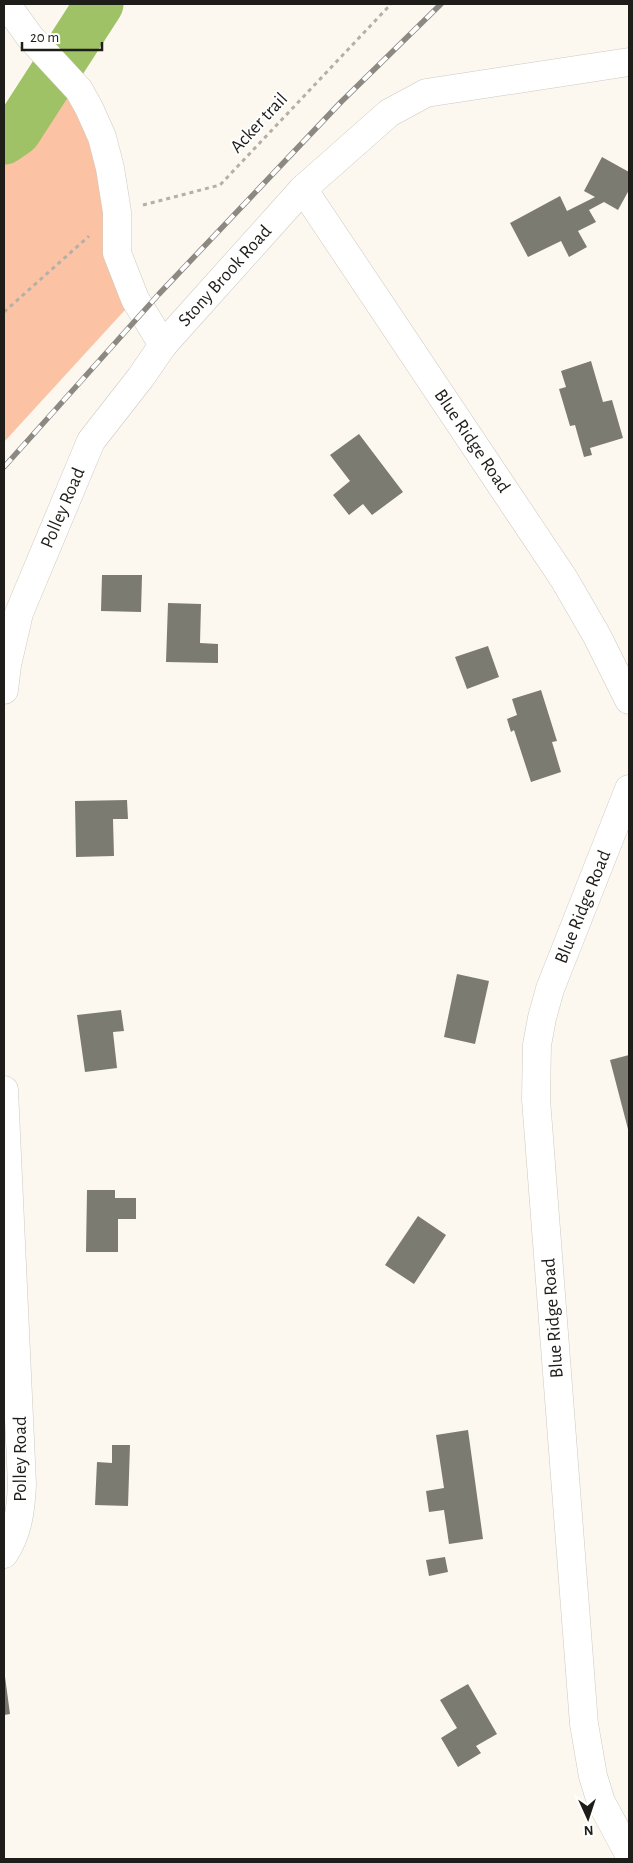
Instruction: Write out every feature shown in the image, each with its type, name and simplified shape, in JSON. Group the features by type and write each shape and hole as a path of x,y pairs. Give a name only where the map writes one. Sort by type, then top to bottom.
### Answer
{"street":[{"name":"Stony Brook Road","path":"6,4 30,37 79,90 89,108 102,137 110,168 117,212 116,253 135,299 163,345 303,189 389,113 426,93 629,62"},
{"name":"Blue Ridge Road","path":"303,189 564,579 629,700"},
{"name":"Polley Road","path":"4,690 7,665 18,613 91,441 163,345"},
{"name":"Blue Ridge Road","path":"629,789 550,989 537,1045 536,1090 584,1724 593,1776 601,1802 629,1854"},
{"name":"Polley Road","path":"4,1090 22,1477 21,1508 16,1530 4,1554"}],"path":[{"name":"Acker trail","path":"117,212 220,185 392,4"},
{"path":"4,312 42,276 117,212"}],"shaded area":[{"path":"79,90 135,299 4,442 4,140"}],"building":[{"path":"602,157 629,172 629,190 618,210 604,202 589,210 596,222 578,231 587,247 569,257 561,241 528,257 510,223 560,196 567,211 595,197 584,191"},
{"path":"591,361 603,402 612,400 623,438 590,448 592,455 584,457 575,425 570,426 559,389 566,387 561,371"},
{"path":"359,434 403,492 372,515 363,504 349,515 333,495 350,481 330,455"},
{"path":"102,575 142,575 141,612 101,611"},
{"path":"168,603 201,604 200,643 218,644 218,663 166,662"},
{"path":"488,646 499,677 467,689 455,657"},
{"path":"541,690 557,741 552,742 561,772 531,782 514,730 511,732 507,719 517,715 512,699"},
{"path":"127,800 128,819 113,819 114,856 76,857 75,801"},
{"path":"457,974 489,981 475,1044 444,1037"},
{"path":"121,1010 124,1031 113,1032 117,1068 85,1072 77,1015"},
{"path":"629,1055 629,1133 610,1060"},
{"path":"87,1190 115,1190 115,1198 136,1198 136,1219 118,1219 118,1252 86,1252"},
{"path":"418,1216 446,1235 414,1284 385,1265"},
{"path":"468,1430 483,1539 449,1544 444,1510 429,1512 426,1491 444,1488 436,1435"},
{"path":"112,1445 130,1445 128,1506 95,1505 97,1462 112,1463"},
{"path":"445,1557 448,1572 429,1576 426,1560"},
{"path":"4,1669 10,1714 4,1715"},
{"path":"468,1684 497,1734 476,1746 481,1753 458,1767 441,1738 457,1728 440,1700"}],"waterway":[{"path":"4,140 17,131 99,4"}],"railway":[{"path":"4,467 159,294 341,102 441,4"}]}
